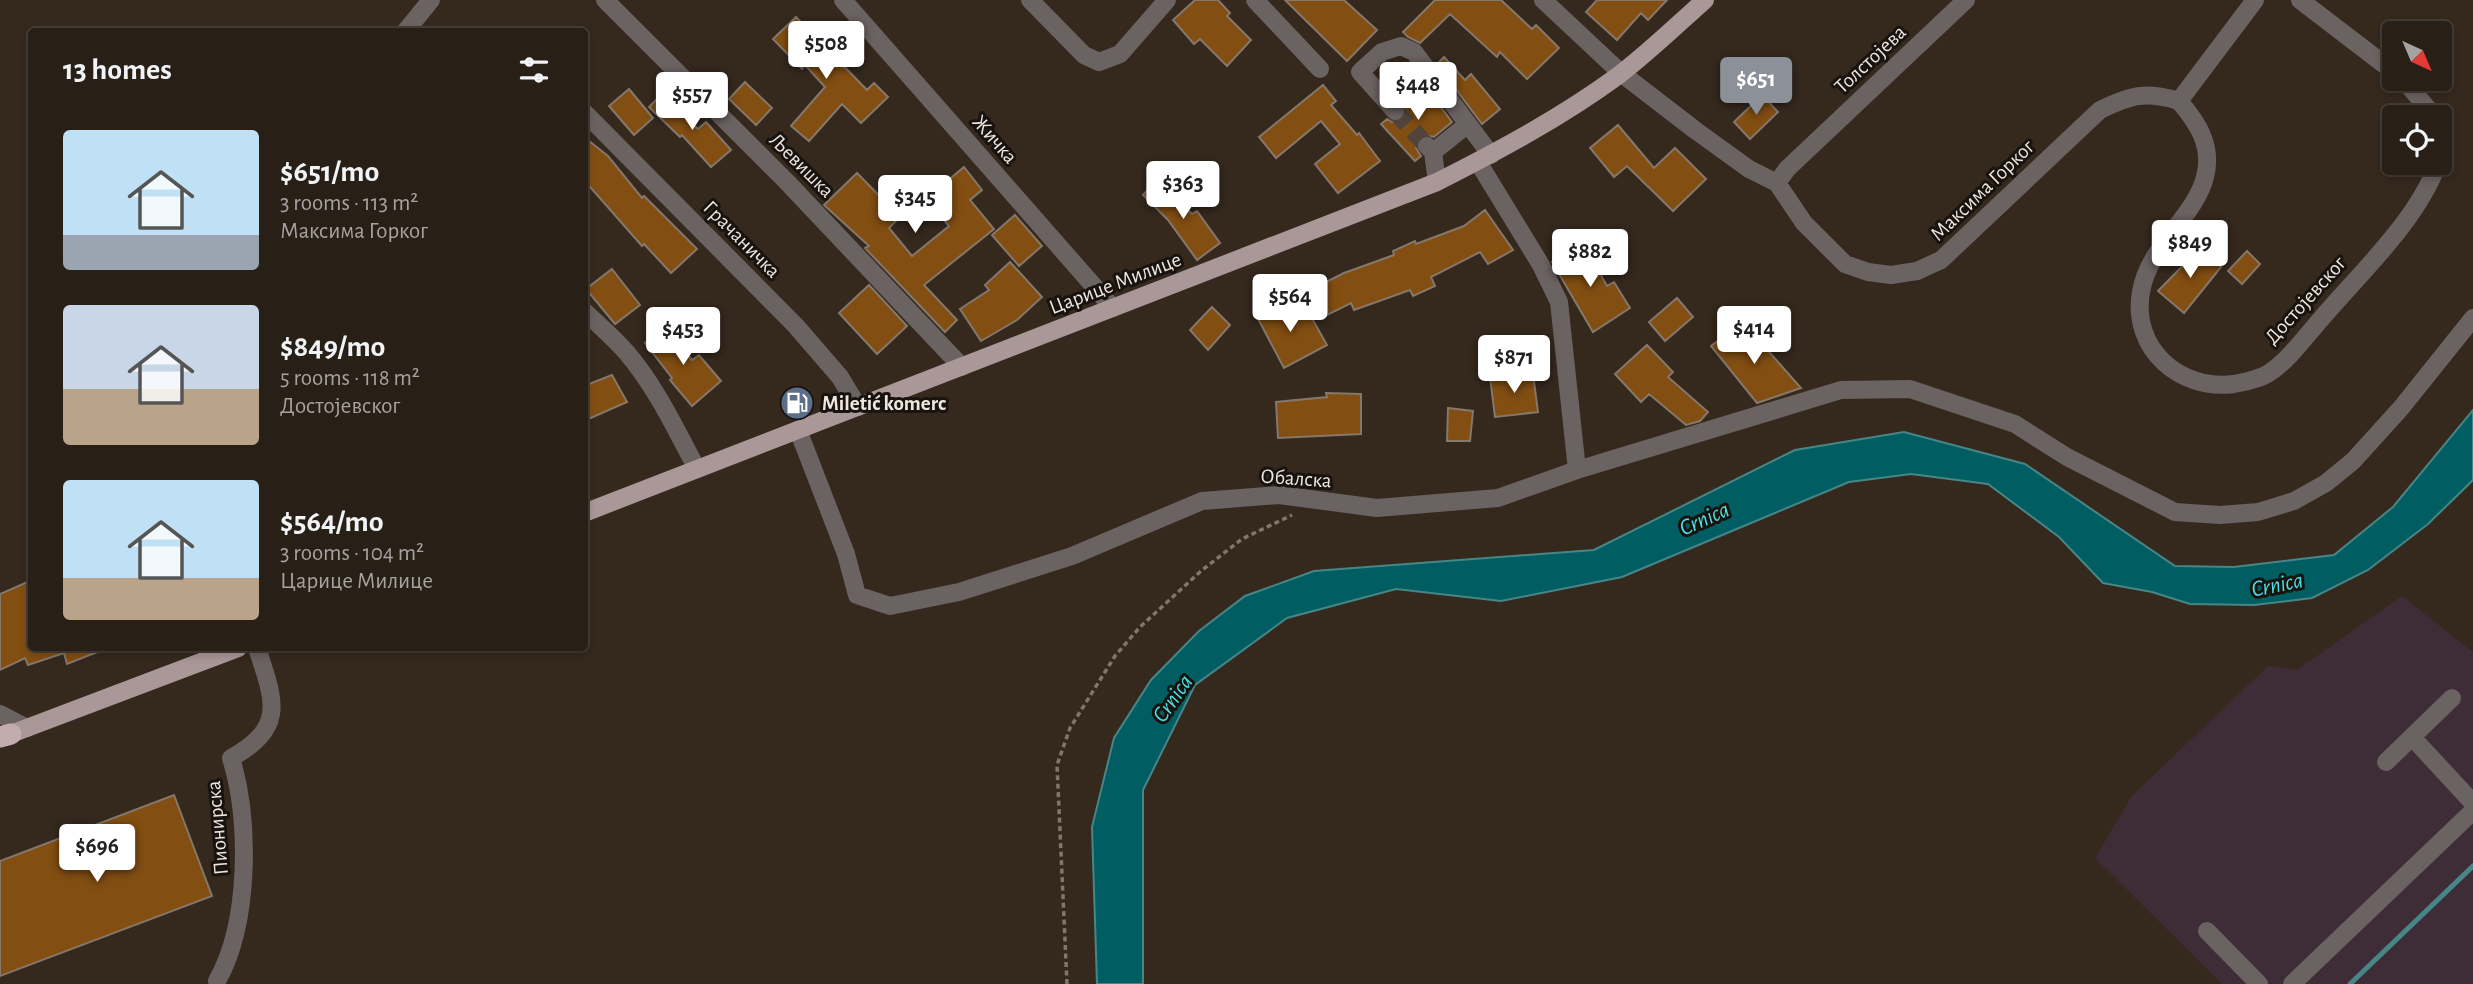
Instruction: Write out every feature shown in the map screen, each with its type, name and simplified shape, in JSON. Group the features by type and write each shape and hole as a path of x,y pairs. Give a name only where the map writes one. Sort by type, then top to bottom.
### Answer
{"main road":[{"name":"Царице Милице","path":"588,511 1437,182 1563,113 1621,73 1705,0"},
{"path":"10,734 230,651"}],"street":[{"path":"408,28 430,0"},
{"name":"Љевишка","path":"605,0 797,191 962,367"},
{"name":"Жичка","path":"843,0 1113,308"},
{"path":"1030,0 1084,55 1098,62 1120,54 1167,0"},
{"path":"1255,0 1320,69"},
{"name":"Максима Горког","path":"1543,0 1621,73 1749,169 1777,183 1804,223 1845,264 1868,272 1891,275 1917,271 1941,260 2099,110 2126,97 2154,93 2179,101"},
{"name":"Толстојева","path":"1777,183 1787,169 1966,0"},
{"path":"2179,101 2255,0"},
{"path":"2300,0 2382,63"},
{"path":"1395,111 1360,72 1382,52 1401,46 1413,52 1468,124 1559,302 1577,470"},
{"path":"2413,91 2425,105"},
{"name":"Достојевског","path":"2179,101 2199,124 2207,148 2205,178 2189,207 2157,251 2141,291 2140,316 2146,340 2162,362 2180,376 2198,383 2233,384 2269,374 2297,348 2411,214 2430,186 2434,175"},
{"name":"Грачаничка","path":"588,116 796,326 840,377 858,407"},
{"path":"1437,182 1430,149 1468,124"},
{"path":"588,315 625,351 638,368 665,409 697,469"},
{"name":"Обалска","path":"798,430 846,554 857,595 890,606 959,592 1072,556 1202,501 1279,495 1377,508 1498,498 1577,470 1841,390 1910,389 2015,424 2067,457 2175,512 2220,516 2258,512 2294,501 2326,483 2353,461 2401,408 2473,318"},
{"name":"Пионирска","path":"218,981 230,952 245,883 239,786 231,758 253,746 268,730 270,715 271,692 258,651"},
{"path":"2386,761 2452,698"},
{"path":"0,714 10,734"},
{"path":"2412,737 2473,803"},
{"path":"2292,984 2473,811"},
{"path":"2207,932 2259,984"}],"path":[{"path":"1067,984 1057,765 1070,728 1115,656 1140,627 1201,571 1242,539 1296,513 1309,499"}],"shaded area":[{"path":"2402,596 2473,652 2473,984 2222,984 2095,858 2132,796 2268,666 2297,670"}],"water":[{"name":"Crnica","path":"2473,410 2473,480 2428,524 2368,570 2312,598 2254,605 2190,604 2152,592 2103,583 2059,537 1988,484 1911,474 1849,482 1622,577 1501,601 1396,589 1287,618 1195,685 1143,790 1143,984 1097,984 1092,827 1114,738 1151,680 1199,631 1245,596 1314,571 1594,550 1795,450 1904,432 2025,464 2175,566 2234,567 2334,555 2393,507"}],"building":[{"path":"1195,0 1218,0 1230,13 1227,16 1251,40 1227,66 1200,39 1194,44 1173,20"},
{"path":"1285,0 1344,0 1377,30 1347,61"},
{"path":"1435,0 1501,0 1532,29 1536,25 1559,48 1527,79 1500,52 1497,57 1450,14 1420,43 1408,37 1403,32"},
{"path":"1597,0 1667,0 1648,20 1641,13 1617,40 1586,12"},
{"path":"796,17 867,90 874,83 888,97 861,123 842,104 809,141 791,126 825,87 805,65 802,69 773,39"},
{"path":"1444,57 1465,80 1471,74 1500,109 1482,124 1437,64"},
{"path":"745,82 772,108 756,125 729,99"},
{"path":"1323,85 1336,101 1331,105 1357,135 1359,133 1380,161 1338,193 1315,164 1340,144 1321,121 1276,158 1259,137"},
{"path":"1426,87 1452,122 1434,137 1425,135 1419,138 1416,148 1421,156 1415,161 1381,124 1387,119 1392,122 1402,120 1406,114 1404,104"},
{"path":"629,89 653,118 634,135 609,106"},
{"path":"662,94 698,129 706,122 731,150 711,167 682,135 680,137 649,107"},
{"path":"1762,95 1778,112 1750,139 1734,122"},
{"path":"1618,125 1654,168 1675,148 1706,179 1673,211 1627,166 1614,177 1590,148"},
{"path":"588,140 608,156 642,198 644,196 697,249 671,273 644,244 642,246 588,185"},
{"path":"964,167 982,190 970,200 994,229 924,285 957,320 945,332 865,248 869,246 824,205 857,173 900,217 889,228 912,256 949,226 926,199"},
{"path":"1157,180 1192,214 1197,211 1220,243 1197,260 1168,220 1143,195"},
{"path":"1485,210 1513,250 1488,264 1480,252 1431,277 1435,286 1413,296 1410,290 1354,310 1351,303 1323,317 1310,290 1344,273 1394,255 1393,251 1415,241 1416,244 1464,226"},
{"path":"1015,215 1042,246 1019,266 992,235"},
{"path":"1584,245 1607,286 1614,282 1630,308 1593,332 1552,262"},
{"path":"2200,248 2221,267 2184,313 2158,291"},
{"path":"2247,251 2260,264 2242,284 2228,271"},
{"path":"1010,262 1042,297 1017,320 981,341 960,309 989,290 985,285"},
{"path":"612,269 640,305 615,324 588,291 588,287"},
{"path":"869,285 907,326 877,354 839,313"},
{"path":"1677,298 1693,317 1665,341 1649,322"},
{"path":"1278,301 1289,323 1309,313 1327,345 1284,368 1255,313"},
{"path":"1212,307 1230,325 1208,350 1190,330"},
{"path":"1741,324 1759,349 1764,346 1801,388 1757,403 1711,346"},
{"path":"666,326 692,360 699,355 721,381 692,406 645,343"},
{"path":"1647,345 1673,372 1668,377 1708,412 1700,421 1686,425 1649,394 1641,402 1615,374"},
{"path":"1533,374 1538,412 1495,417 1490,377"},
{"path":"612,375 627,402 588,419 588,384"},
{"path":"1326,393 1361,394 1361,434 1278,438 1276,402 1327,397"},
{"path":"1448,408 1473,411 1470,441 1447,441"},
{"path":"28,582 28,651 100,651 67,664 64,653 28,665 25,658 0,670 0,594"},
{"path":"174,795 212,896 0,976 0,861"}],"waterway":[{"path":"2350,984 2473,866"}],"tunnel":[{"path":"1395,111 1427,146"}],"place":[{"name":"Miletić komerc","path":"797,403"}]}
